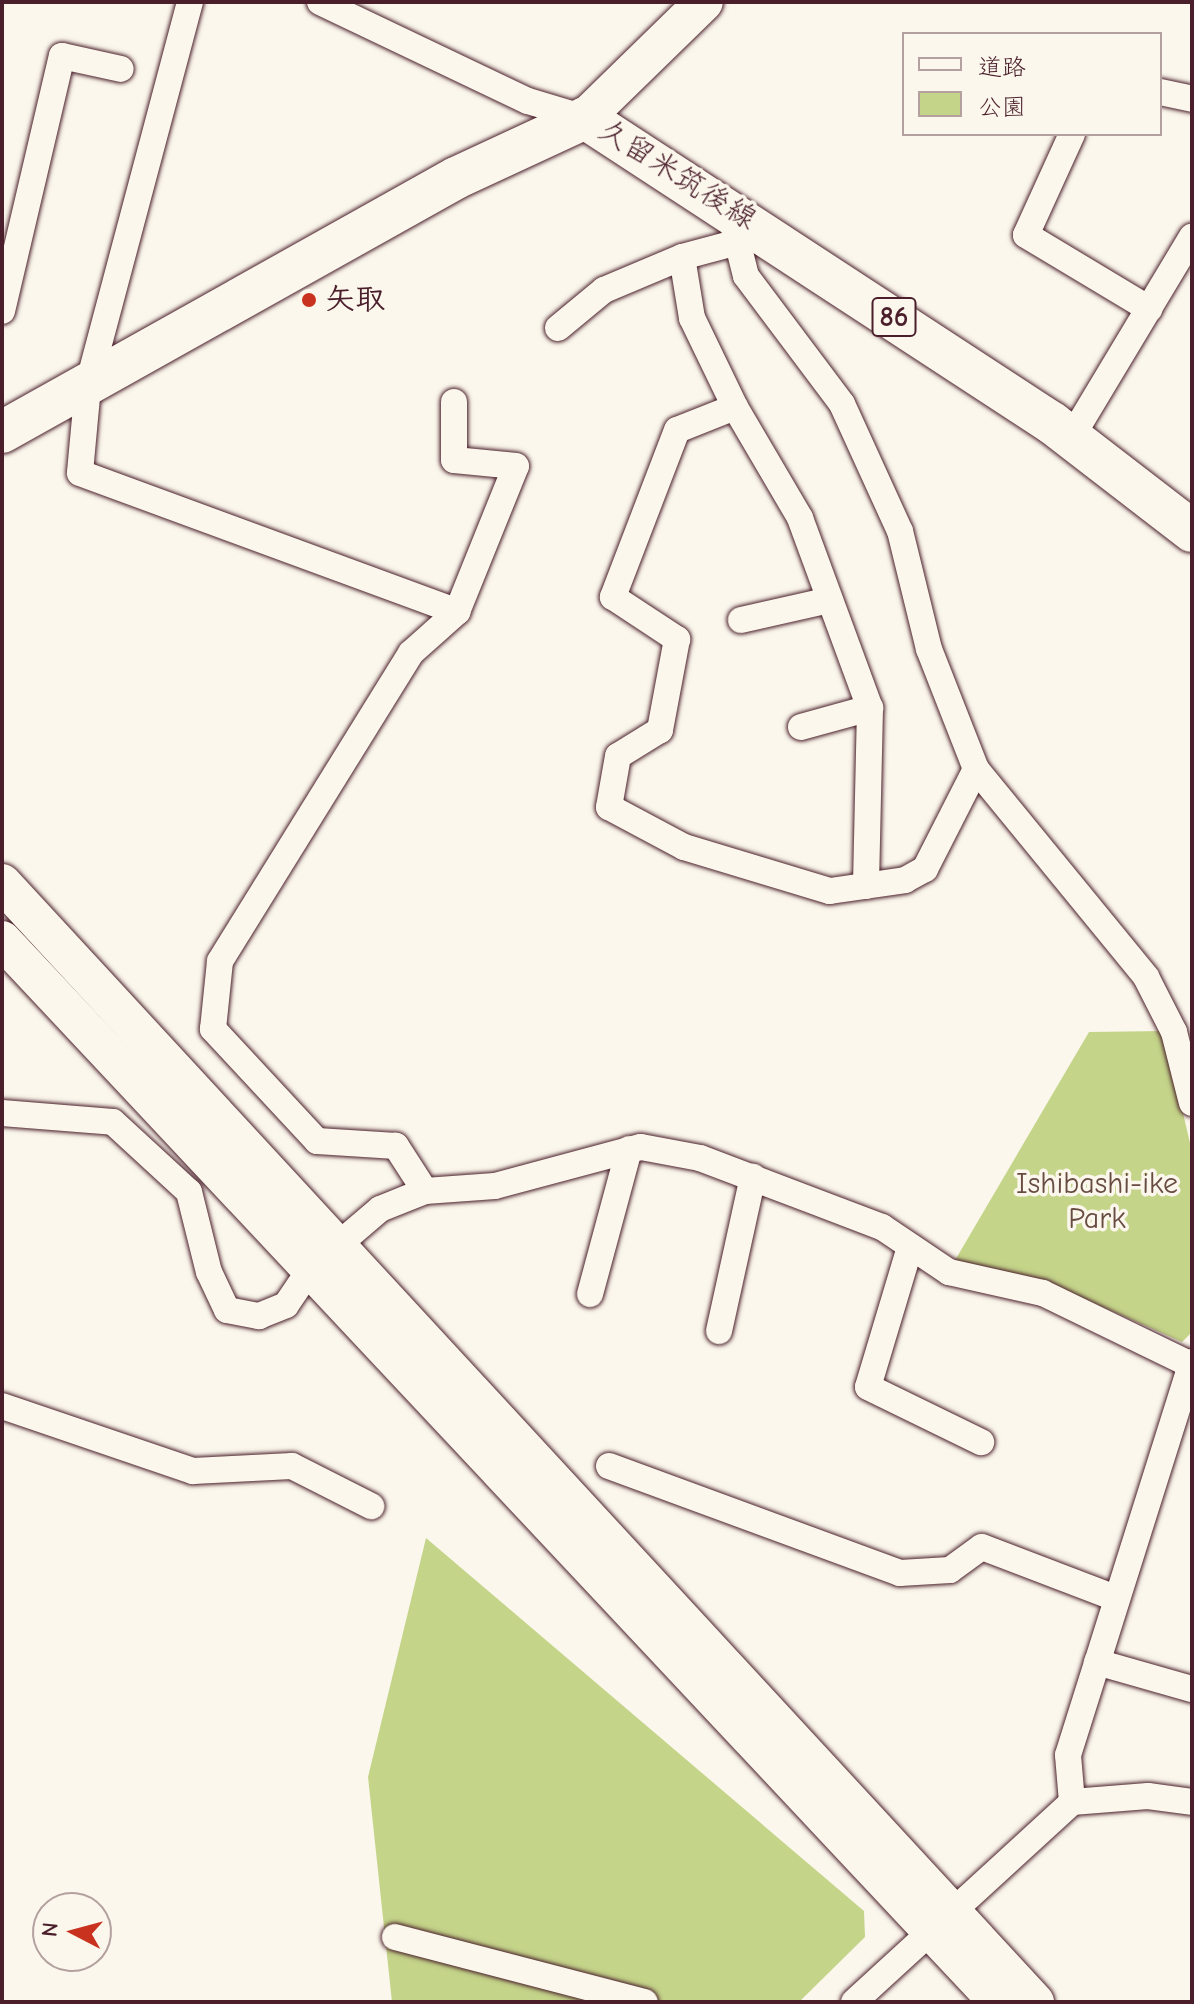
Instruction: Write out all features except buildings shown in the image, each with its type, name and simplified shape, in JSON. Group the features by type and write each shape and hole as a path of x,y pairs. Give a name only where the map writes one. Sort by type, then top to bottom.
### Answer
{"main road":[{"name":"久留米筑後線","path":"2,432 456,178 585,118 733,224 1071,438 1192,531"}],"street":[{"path":"190,2 88,386 80,473 457,612"},
{"path":"320,2 528,101 585,118 704,2"},
{"path":"2,311 62,56 121,69"},
{"path":"1162,92 1192,99"},
{"path":"1071,136 1026,235 1149,309"},
{"path":"558,328 604,290 682,257 733,224 746,276 842,404 900,531 929,649 976,769 1146,977 1174,1032 1192,1103"},
{"path":"1071,438 1192,237"},
{"path":"682,257 692,318 735,407 800,518 870,708 866,886"},
{"path":"425,1191 396,1146 317,1141 213,1029 220,961 411,653 457,612 516,466 454,460 454,402"},
{"path":"735,407 677,430 613,597 677,639 660,730 618,756 609,807 684,847 830,891 866,886 925,869 976,769"},
{"path":"741,620 830,600"},
{"path":"801,727 870,708"},
{"path":"2,883 323,1257 942,1923 1035,2002"},
{"path":"2,940 323,1257"},
{"path":"2,1113 113,1122 189,1192 209,1272 227,1310 259,1316 286,1305 323,1257 380,1209 425,1191 495,1186 629,1149 700,1158 753,1177 882,1227 949,1272 1043,1293 1190,1363 1113,1597 1097,1662 1068,1755 1072,1802"},
{"path":"590,1294 629,1149"},
{"path":"719,1331 753,1177"},
{"path":"910,1247 868,1387 981,1442"},
{"path":"2,1406 193,1471 292,1466 371,1506"},
{"path":"609,1466 900,1573 950,1570 982,1547 1113,1597"},
{"path":"1097,1662 1192,1689"},
{"path":"854,2002 1072,1802 1148,1796 1192,1802"},
{"path":"942,1923 998,2002"},
{"path":"395,1937 645,2002"}],"green space":[{"name":"Ishibashi-ike Park","path":"1164,1031 1190,1143 1192,1332 1182,1342 1051,1284 954,1262 1089,1032"},
{"path":"426,1538 864,1911 865,1937 799,2002 392,2002 368,1777"}],"place":[{"name":"矢取","path":"309,300"}]}
